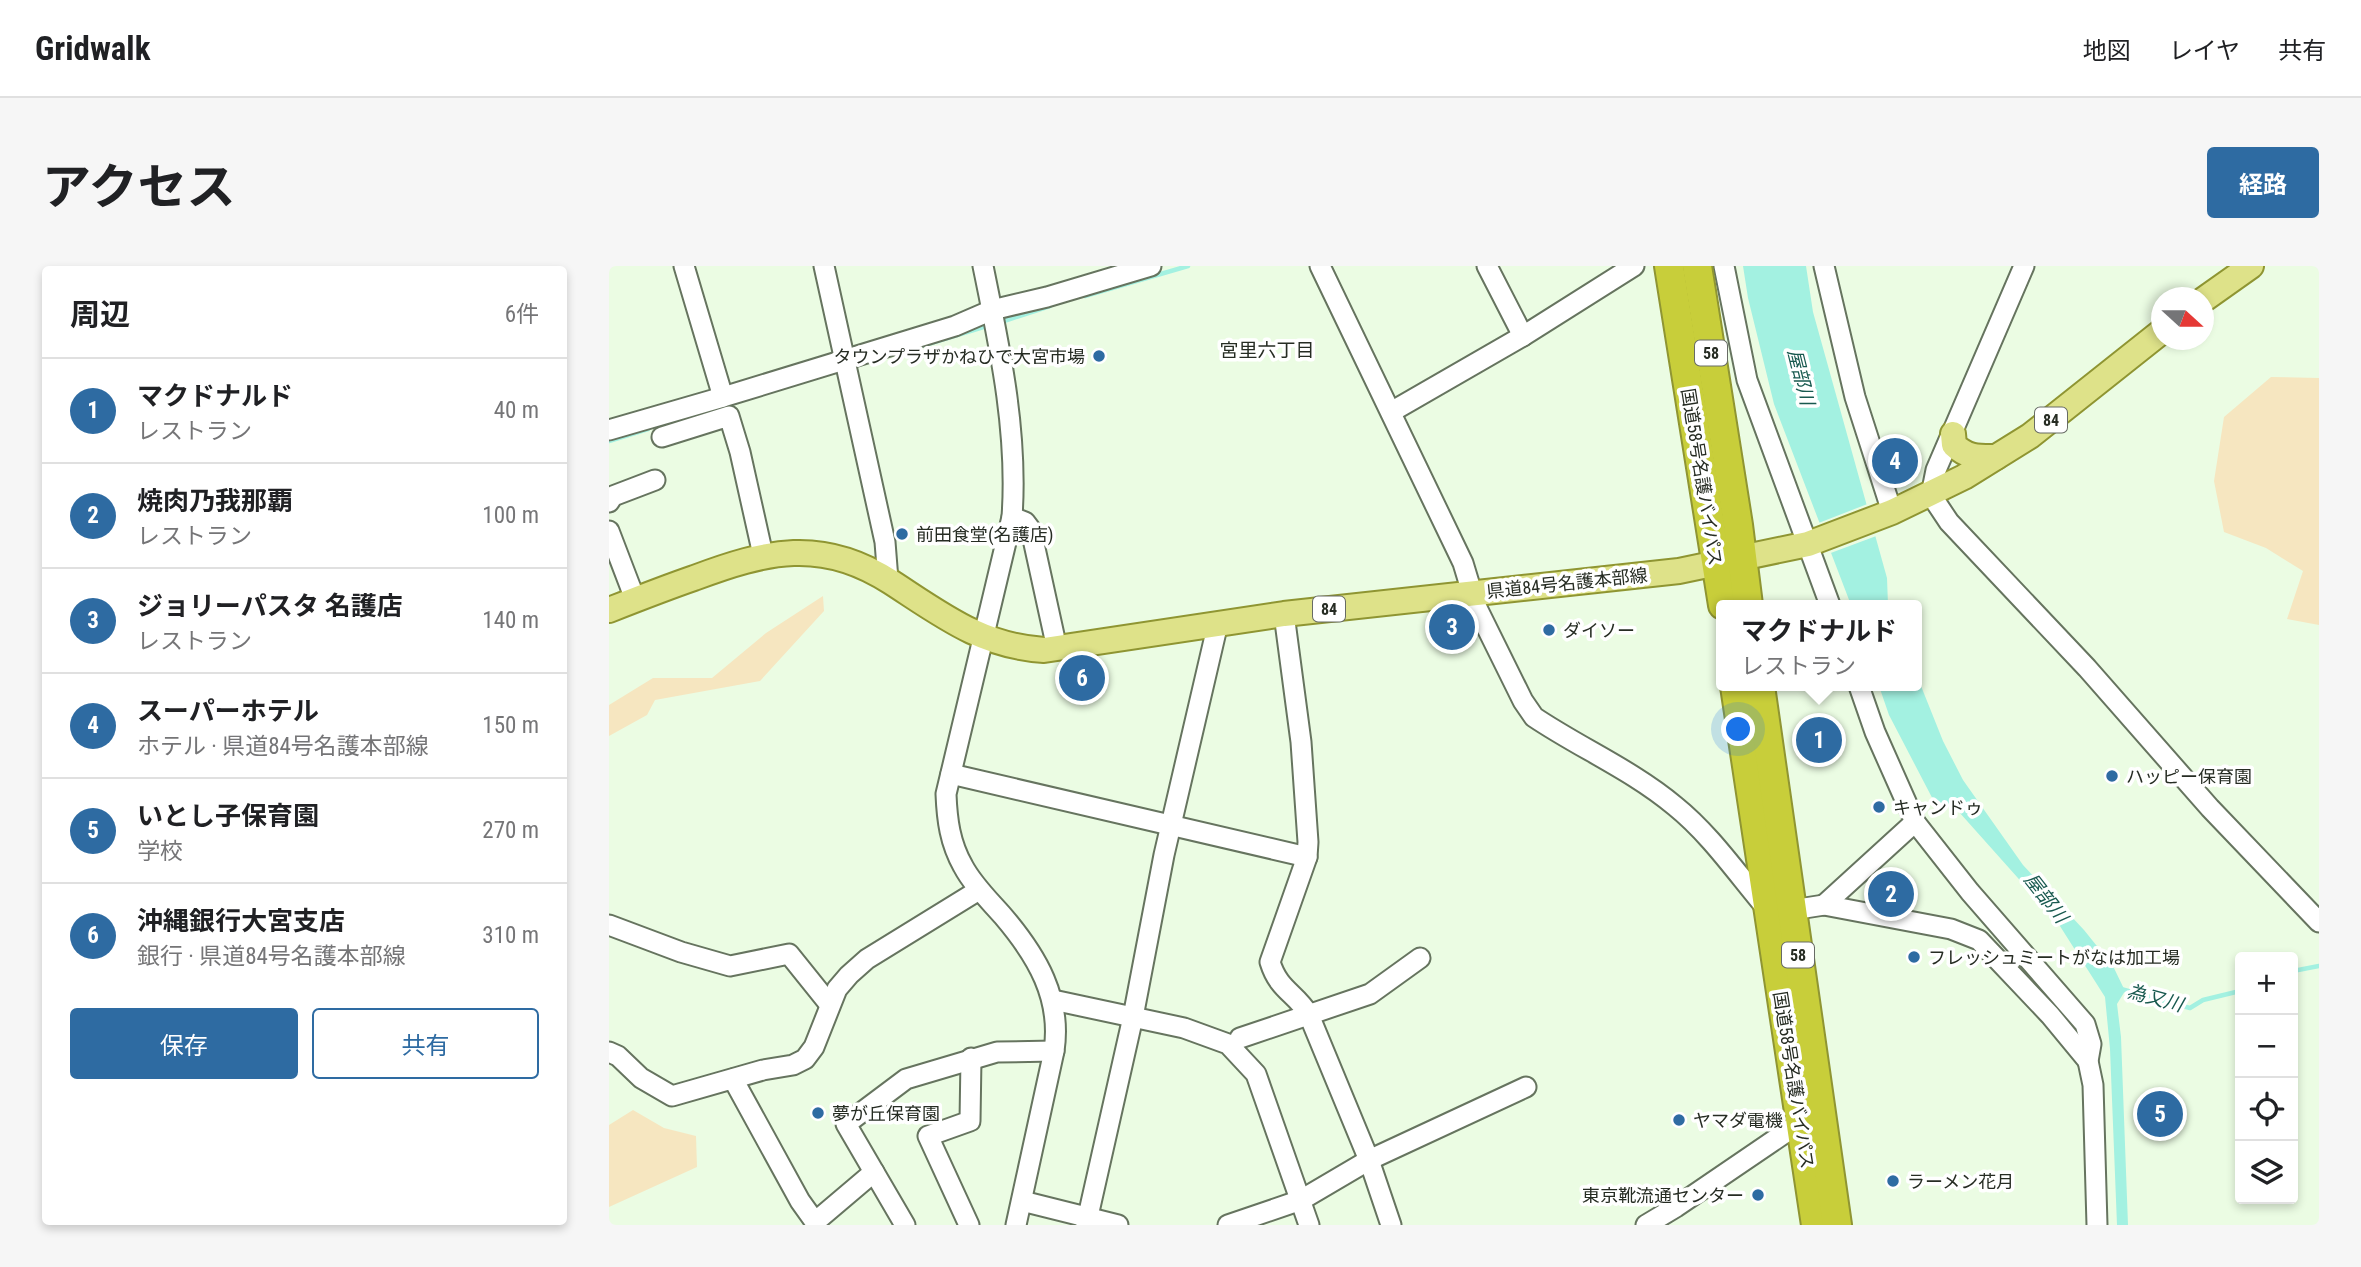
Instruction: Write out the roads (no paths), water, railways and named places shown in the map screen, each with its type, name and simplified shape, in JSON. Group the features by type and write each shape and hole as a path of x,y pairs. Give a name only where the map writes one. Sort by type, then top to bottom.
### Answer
{"highway":[{"name":"国道58号名護バイパス","path":"1668,266 1730,562 1746,600"},
{"name":"国道58号名護バイパス","path":"1697,266 1730,562 1724,600"},
{"name":"国道58号名護バイパス","path":"1736,691 1780,910 1837,1225"},
{"name":"国道58号名護バイパス","path":"1760,691 1801,1122 1816,1225"}],"main road":[{"path":"2214,292 2251,266"},
{"name":"県道84号名護本部線","path":"609,610 763,555 833,555 859,564 888,580 953,623 983,638 1006,645 1044,650 1284,614 1679,571 1811,543 1931,495 2030,436 2151,340"},
{"path":"1953,434 1954,445 1965,454 1971,457 1996,457"}],"street":[{"path":"684,266 723,397"},
{"path":"824,266 885,542 888,580"},
{"path":"983,266 1012,436 1018,519 983,638 946,794 949,831 963,867 1025,945 1040,969 1053,1000 1056,1036 1016,1225"},
{"path":"609,430 955,326 994,319 1047,298 1151,266"},
{"path":"1320,266 1463,564 1476,606 1498,653 1534,717 1641,780 1678,808 1780,910 1824,905 1951,929 1979,940 2050,1015 2088,1061"},
{"path":"1487,266 1523,336"},
{"path":"1391,412 1523,336 1634,266"},
{"path":"1724,266 1747,380 1811,543 1828,600"},
{"path":"1824,266 1856,397 1889,513"},
{"path":"2024,266 1936,470 1931,495 1949,522 2087,668 2210,808 2319,922"},
{"path":"662,438 729,416 740,452 763,555"},
{"path":"609,502 613,496 655,480"},
{"path":"1018,519 1031,530 1054,635"},
{"path":"609,531 635,599"},
{"path":"1284,614 1301,742 1308,842 1307,857 1270,962 1275,978 1302,1004 1308,1015 1369,1160 1391,1225"},
{"path":"1087,1221 1133,1017 1171,826 1218,624"},
{"path":"1861,691 1875,733 1915,822 1970,892 2085,1024 2091,1044 2088,1061 2093,1085 2097,1225"},
{"path":"951,774 1307,857"},
{"path":"1824,905 1915,822"},
{"path":"609,1052 618,1056 641,1078 672,1096 793,1065 805,1059 814,1047 837,989 867,958 979,890"},
{"path":"609,925 681,952 730,966 789,954 830,1005"},
{"path":"1240,1038 1370,993 1420,958"},
{"path":"1053,1000 1184,1028 1228,1044 1256,1074 1309,1225"},
{"path":"905,1225 846,1124 906,1079 997,1052 1053,1051"},
{"path":"969,1225 928,1136 969,1121 971,1058"},
{"path":"733,1079 800,1201 815,1222 874,1172"},
{"path":"1228,1225 1301,1200 1369,1160 1526,1087"},
{"path":"1646,1225 1801,1122"},
{"path":"1021,1201 1087,1221 1118,1225"}],"water":[{"name":"屋部川","path":"1743,266 1806,266 1813,312 1887,578 1888,600 1849,600 1774,404 1748,298"},
{"name":"屋部川","path":"1922,688 1943,741 1963,780 2023,865 2084,930 2113,966 2125,991 2117,1004 2121,1037 2128,1225 2117,1225 2110,1049 2105,997 2058,923 1951,803 1939,811 1889,715 1881,691 1922,691"}],"waterway":[{"path":"1085,296 1188,266"},
{"path":"998,323 1050,306"},
{"path":"918,347 990,325"},
{"path":"609,441 648,429"},
{"name":"為又川","path":"2298,970 2319,966"},
{"name":"為又川","path":"2121,989 2190,1008 2203,1000 2235,992"}],"place":[{"name":"タウンプラザかねひで大宮市場","path":"1099,356"},
{"name":"スーパーホテル","path":"1895,461"},
{"name":"前田食堂(名護店)","path":"902,534"},
{"name":"ジョリーパスタ 名護店","path":"1452,627"},
{"name":"ダイソー","path":"1549,630"},
{"name":"沖縄銀行大宮支店","path":"1082,678"},
{"name":"マクドナルド","path":"1819,740"},
{"name":"ハッピー保育園","path":"2112,776"},
{"name":"キャンドゥ","path":"1879,807"},
{"name":"焼肉乃我那覇","path":"1891,894"},
{"name":"フレッシュミートがなは加工場","path":"1914,957"},
{"name":"夢が丘保育園","path":"818,1113"},
{"name":"いとし子保育園","path":"2160,1114"},
{"name":"ヤマダ電機","path":"1679,1120"},
{"name":"ラーメン花月","path":"1893,1181"},
{"name":"東京靴流通センター","path":"1758,1195"}],"district":[{"name":"宮里六丁目","path":"1267,350"}]}
